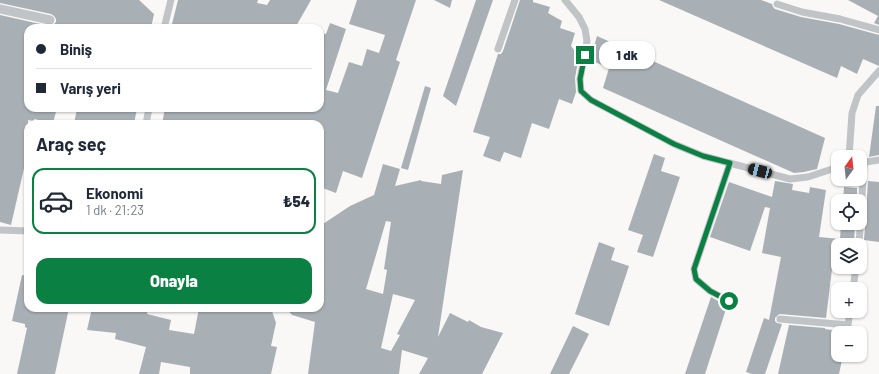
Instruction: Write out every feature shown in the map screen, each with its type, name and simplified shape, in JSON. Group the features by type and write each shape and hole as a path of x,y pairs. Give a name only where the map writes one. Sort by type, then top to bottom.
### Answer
{"street":[{"path":"165,24 171,0"},
{"path":"498,49 515,0"},
{"path":"565,0 572,3 585,29 587,41 580,79 581,91 591,100 674,144 703,156 790,179 808,177 831,169"},
{"path":"777,4 802,12 840,19 879,30"},
{"path":"0,9 50,20"},
{"path":"849,150 852,113 858,95 879,71"},
{"path":"867,162 879,160"},
{"path":"729,301 710,291 696,279 694,269 730,163"},
{"path":"859,238 861,186"},
{"path":"0,230 24,231"},
{"path":"780,319 848,325 849,318"}],"building":[{"path":"0,0 139,0 154,14 152,24 54,24 56,19 51,14 0,3"},
{"path":"178,0 258,0 257,3 267,5 270,0 311,0 297,24 172,24"},
{"path":"357,0 416,0 396,60 400,62 362,178 343,171 336,193 324,188 324,120 163,120 164,112 324,112 324,34 326,34 330,23 346,29 326,90 338,93 349,62 362,66 367,49 379,53 385,35 349,24"},
{"path":"434,0 452,0 450,8"},
{"path":"476,0 493,0 456,106 443,96"},
{"path":"520,0 533,0 533,2 550,7 548,13 562,21 560,28 575,33 571,46 579,56 575,78 576,92 572,104 559,99 549,129 532,123 521,158 504,152 500,162 483,156 490,137 473,132 498,54 501,54 503,51"},
{"path":"659,0 761,0 772,4 775,9 801,17 839,24 879,35 879,66 863,59 857,74 841,66 837,78"},
{"path":"848,0 879,0 879,25 874,23 878,16"},
{"path":"0,15 40,24 24,24 24,112 56,112 54,120 24,120 24,168 11,225 0,222"},
{"path":"597,36 825,138 817,169 794,173 603,88 609,68 590,60"},
{"path":"425,86 431,88 408,170 401,168"},
{"path":"876,106 879,106 879,155 869,157"},
{"path":"76,112 136,112 135,120 75,120"},
{"path":"654,154 665,158 661,171 680,177 653,257 637,252 643,235 628,230"},
{"path":"383,164 400,169 395,186 421,180 441,184 442,175 463,170 438,337 450,313 468,322 469,320 481,327 503,333 482,374 419,374 428,358 402,350 399,374 308,374 315,322 292,315 289,312 324,312 324,223 350,206 374,195","holes":["386,221 391,222 384,269 387,270 383,294 366,289","393,294 415,300 397,334 400,335 391,351 381,348"]},
{"path":"775,181 793,184 792,190 809,193 810,187 826,190 819,237 831,238 831,274 826,318 778,315 775,318 775,321 782,324 765,374 752,374 746,372 764,318 769,320 781,257 762,253 770,208 765,207 750,251 710,237 729,182 772,197"},
{"path":"868,181 879,182 879,242 867,240 867,238 864,238 865,230 867,230"},
{"path":"844,187 857,188 857,194 844,194"},
{"path":"841,230 855,230 854,238 840,238"},
{"path":"599,242 615,248 611,260 629,266 609,326 575,314"},
{"path":"22,275 24,275 24,312 68,312 55,374 17,374 27,328 25,327 25,324 12,321"},
{"path":"711,297 727,306 705,374 685,374"},
{"path":"91,312 147,312 147,314 171,320 169,330 194,334 198,312 272,312 276,323 271,346 277,347 271,374 190,374 190,367 161,362 159,374 139,374 146,347 115,339 116,333 87,330"},
{"path":"789,325 825,328 831,330 831,362 842,362 839,374 778,374"},
{"path":"573,326 589,334 569,374 550,374"}],"route":[{"path":"585,55 580,79 581,91 591,100 674,144 703,156 730,163 694,269 696,279 719,297 729,301"}]}
